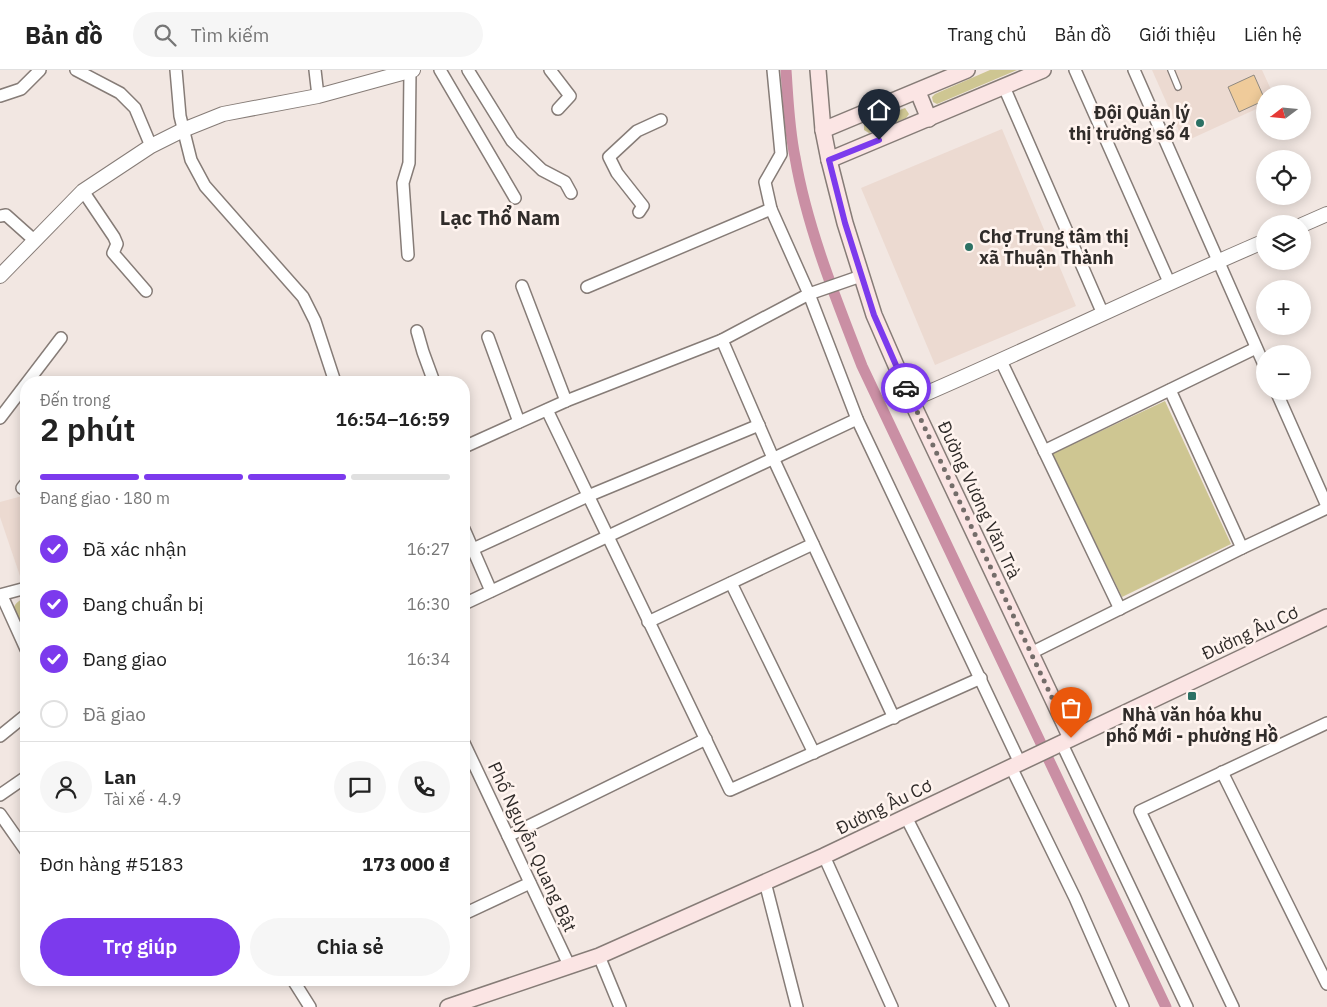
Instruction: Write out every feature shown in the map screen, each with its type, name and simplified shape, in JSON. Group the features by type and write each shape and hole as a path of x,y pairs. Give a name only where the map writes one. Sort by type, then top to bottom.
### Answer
{"main road":[{"name":"Đường Vương Văn Trà","path":"818,70 829,160 854,278 874,315 911,400 1031,653 1066,740"},
{"path":"824,130 967,70"},
{"path":"829,160 1043,70"},
{"path":"918,92 929,119"},
{"name":"Đường Âu Cơ","path":"448,1007 599,956 824,856 1327,618"}],"street":[{"path":"0,96 21,89 40,70"},
{"path":"76,70 120,94 135,108 151,146"},
{"path":"176,70 183,130 191,160 205,186 303,297 315,321 333,376"},
{"path":"315,70 318,96"},
{"path":"0,276 83,191 151,146 183,130 223,114 318,96 411,70 409,163 403,183 408,255"},
{"path":"440,70 515,198"},
{"path":"468,70 512,141 542,170 565,182 570,193"},
{"path":"550,70 570,96 558,109"},
{"path":"773,70 781,147 780,157 766,182 771,210 808,294 857,419 1020,763 1075,898 1123,1007"},
{"path":"1075,70 1169,282"},
{"path":"1044,451 1256,348 1134,70"},
{"path":"1004,87 1103,314"},
{"path":"639,212 643,206 617,172 609,158 637,131 661,120"},
{"path":"83,191 114,237 117,244 113,254 146,291"},
{"path":"587,287 771,210"},
{"path":"1311,221 1327,214"},
{"path":"0,216 6,215 34,240"},
{"path":"911,400 1001,361 1169,282 1256,245"},
{"path":"470,444 566,401 722,340 808,294 854,278"},
{"path":"522,286 566,401"},
{"path":"417,331 432,376"},
{"path":"488,337 519,422"},
{"path":"32,376 60,338"},
{"path":"722,340 773,458 894,718"},
{"path":"1001,361 1120,609"},
{"path":"1170,390 1242,548"},
{"path":"0,418 20,391"},
{"path":"1031,653 1327,507 1280,400"},
{"path":"546,410 730,790 981,678"},
{"path":"470,601 857,419"},
{"path":"473,549 588,496 759,426"},
{"path":"470,542 491,591"},
{"path":"648,622 813,544"},
{"path":"731,582 814,753"},
{"path":"20,590 1,596 20,636"},
{"path":"0,736 20,720"},
{"path":"1233,1007 1140,811 1327,723"},
{"path":"508,836 706,739"},
{"path":"1066,740 1187,1007"},
{"name":"Phố Nguyễn Quang Bật","path":"470,756 569,965"},
{"path":"1222,772 1324,969 1327,984"},
{"path":"0,794 20,782"},
{"path":"0,814 20,842"},
{"path":"906,817 1003,1007"},
{"path":"824,856 892,1007"},
{"path":"765,882 797,1007"},
{"path":"470,911 530,883"},
{"path":"599,956 620,1007"},
{"path":"297,986 310,1007"}],"lane":[{"path":"1171,70 1178,87"}],"shaded area":[{"path":"990,70 1017,70 937,104 933,102 932,97 935,94"},
{"name":"Đội Quản lý thị trường số 4","path":"1152,70 1262,70 1269,85 1256,85 1256,109 1184,142"},
{"path":"905,108 909,114 906,118 869,133 864,130 864,125 868,122"},
{"name":"Chợ Trung tâm thị xã Thuận Thành","path":"1002,129 1076,306 935,365 861,188"},
{"path":"1165,401 1231,544 1122,597 1052,454"},
{"path":"20,497 20,576 0,517 0,502"},
{"path":"19,601 20,625 14,614 15,605"}],"building":[{"path":"1254,75 1258,85 1256,85 1256,104 1239,112 1228,87"}],"waterway":[{"path":"786,70 791,135 800,184 823,263 862,366 1166,1007"}],"way so far":[{"path":"906,388 1071,738"}],"place":[{"name":"Đội Quản lý thị trường số 4","path":"1200,123"},
{"name":"Chợ Trung tâm thị xã Thuận Thành","path":"969,247"},
{"name":"Nhà văn hóa khu phố Mới - phường Hồ","path":"1192,696"}],"district":[{"name":"Lạc Thổ Nam","path":"500,218"}],"route":[{"path":"879,140 829,160 845,223 874,315 906,388"}]}
